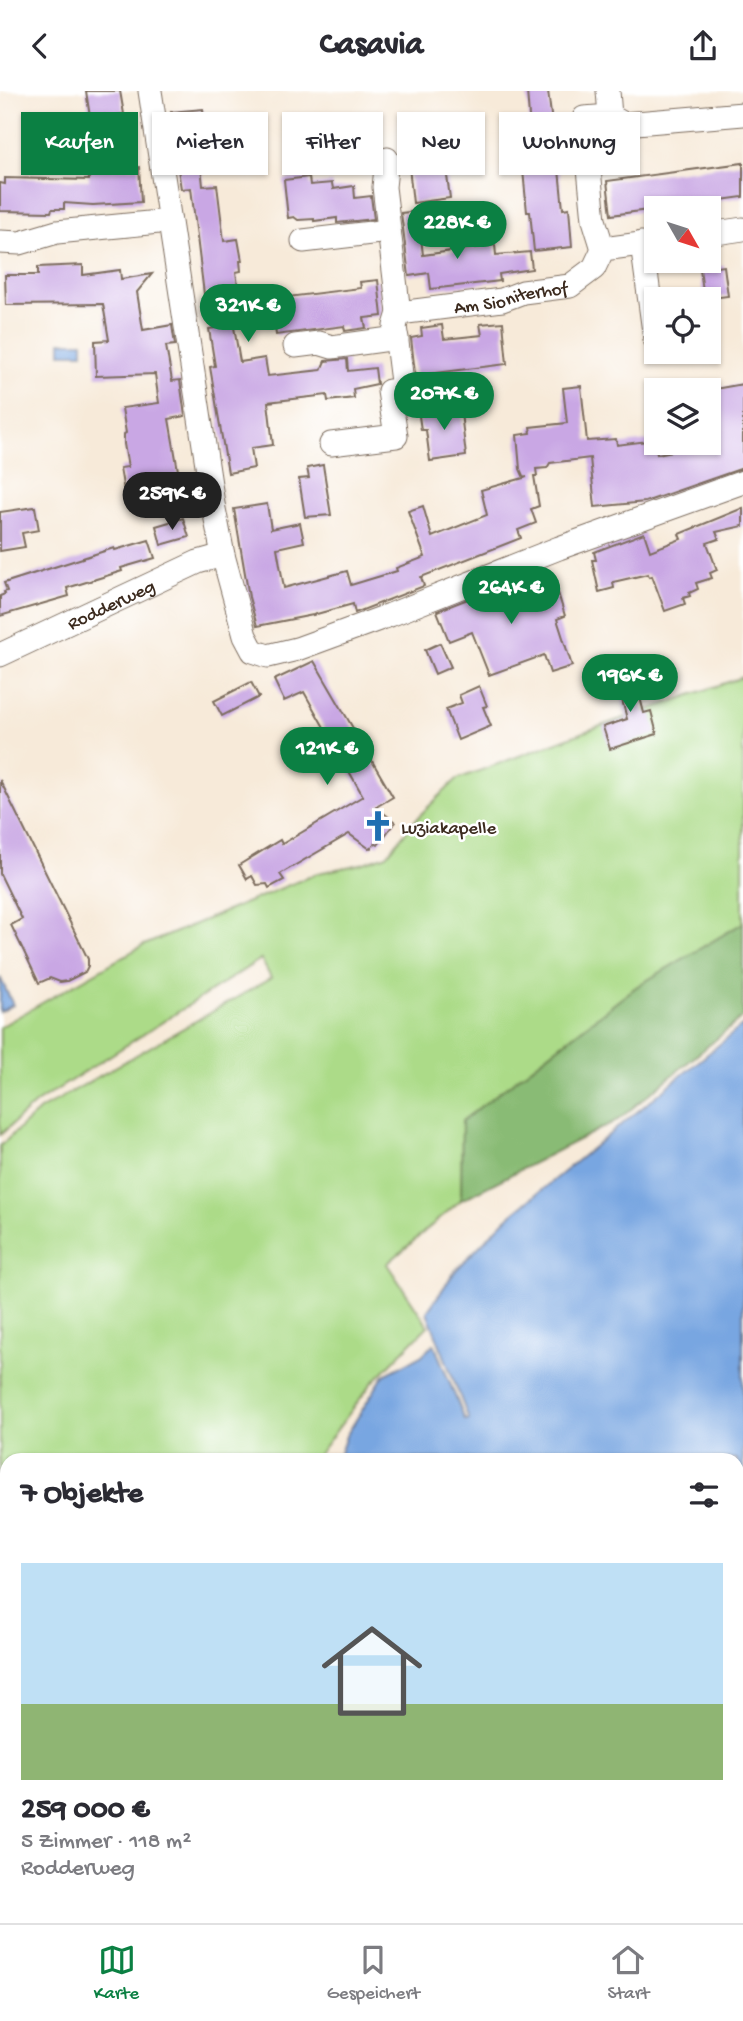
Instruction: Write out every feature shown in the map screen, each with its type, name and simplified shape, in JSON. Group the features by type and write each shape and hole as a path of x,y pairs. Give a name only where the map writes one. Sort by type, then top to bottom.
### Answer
{"street":[{"path":"150,91 213,505 239,619 244,636 253,651 268,656 297,649 559,548 743,482"},
{"path":"608,91 610,112"},
{"path":"640,123 743,114"},
{"path":"331,444 396,436 390,391 404,390 395,326 399,313 384,187 387,159"},
{"path":"590,175 594,220 603,249 644,243"},
{"path":"0,242 20,243 57,232 169,221"},
{"path":"721,232 743,229"},
{"path":"303,241 388,231"},
{"name":"Am Sioniterhof","path":"399,313 502,300 523,292 570,286 594,268 603,249"},
{"path":"295,345 319,344 332,348 397,338"},
{"name":"Rodderweg","path":"0,655 198,562 223,555"}],"green space":[{"path":"743,677 743,923 636,987 462,1121 461,1200 387,1264 428,1326 372,1383 320,1453 0,1453 0,1146 40,1110 271,978 261,959 36,1103 0,1135 0,1027 142,946 318,873 361,864 387,855 419,816 457,779"},
{"path":"743,923 743,1017 618,1120 461,1200 462,1121 636,987"}],"water":[{"path":"61,342 83,342 83,353 61,353"},
{"path":"0,977 13,1005 0,1012"},
{"path":"743,1025 743,1453 340,1453 346,1436 384,1375 421,1356 434,1344 465,1420 469,1420 427,1312 456,1270 507,1218"}],"building":[{"path":"86,91 120,91 124,112 89,112"},
{"path":"527,91 548,91 551,112 529,112"},
{"path":"203,109 203,112 171,112"},
{"path":"743,163 743,197 721,200 721,196 644,196 644,210 611,215 607,181"},
{"path":"138,167 141,202 93,205 64,203 64,209 52,209 51,212 0,211 0,183 5,184 5,178 89,180 88,175 138,175"},
{"path":"179,175 202,175 203,186 217,185 224,241 238,239 242,261 241,271 236,272 239,293 230,304 240,362 265,358 268,376 321,370 325,361 347,359 348,371 375,368 377,384 353,389 354,398 328,401 327,395 268,402 273,445 251,448 254,468 228,473 210,367 215,366 209,329 215,328 210,293 204,294 191,188 181,189"},
{"path":"410,175 447,175 450,198 413,203"},
{"path":"523,175 560,175 563,209 569,208 572,247 534,251 530,212 527,212"},
{"path":"309,177 310,185 332,183 333,189 354,186 355,198 371,196 374,219 337,223 337,218 314,221 288,218 284,180"},
{"path":"418,211 423,255 495,245 496,255 530,252 532,269 499,274 500,281 431,289 429,273 409,276 401,213"},
{"path":"83,265 83,275 120,270 121,279 152,274 137,292 143,330 172,325 175,345 166,346 172,381 180,380 185,416 169,419 180,482 124,491 120,468 128,467 122,408 159,403 155,374 96,376 95,341 109,340 103,304 6,305 5,275 38,275 38,267"},
{"path":"721,266 724,266 728,296 721,297 721,287 702,287 701,273 721,273"},
{"path":"378,280 382,316 364,318 366,328 345,331 344,326 276,335 271,299 361,288 360,282"},
{"path":"503,322 507,364 427,374 429,390 417,391 411,338 422,336 421,328 442,325 444,339 482,335 480,324"},
{"path":"743,384 743,468 645,502 595,507 590,458 550,463 547,468 536,469 537,476 534,476 539,506 531,509 536,523 518,530 521,538 421,577 424,586 355,613 353,604 257,626 249,597 234,509 267,504 271,529 300,523 304,542 277,548 284,588 347,571 351,585 397,571 396,568 425,557 408,511 423,506 432,537 487,515 481,490 524,478 520,469 517,435 531,433 530,427 567,423 563,388 581,386 587,441 616,439 617,445 644,441 644,455 721,455 721,388"},
{"path":"460,404 466,456 430,461 426,430 421,430 418,409"},
{"path":"323,465 331,515 305,517 299,479 309,478 307,468"},
{"path":"35,507 39,530 22,533 25,547 0,551 0,512"},
{"path":"743,508 743,526 716,532 719,539 707,543 717,570 710,573 712,578 696,583 698,589 683,598 685,604 665,611 652,576 649,577 648,574 613,582 614,588 599,592 592,560 596,560 594,552 644,533 650,551 681,539 679,534"},
{"path":"183,518 189,537 161,545 156,526"},
{"path":"149,540 155,558 67,588 69,596 0,616 0,596 7,591 4,583 114,548 115,550"},
{"path":"540,579 545,597 558,593 565,616 557,619 572,666 550,673 544,655 489,675 472,632 449,641 437,611 509,583 512,589"},
{"path":"440,643 451,667 435,674 425,650"},
{"path":"314,661 393,797 376,807 395,822 378,845 375,843 370,849 349,834 280,874 284,880 269,888 267,884 257,885 252,876 247,879 239,865 280,840 282,844 363,796 304,692 284,701 274,680"},
{"path":"632,666 644,713 651,711 657,734 610,749 603,727 627,719 617,669"},
{"path":"251,682 259,697 222,716 214,701"},
{"path":"479,686 487,706 483,707 491,726 458,740 446,709 462,703 459,695"},
{"path":"0,780 88,959 85,972 67,981 60,982 50,978 39,983 11,925 22,919 0,874"}],"place":[{"name":"Luziakapelle","path":"378,826"}]}
